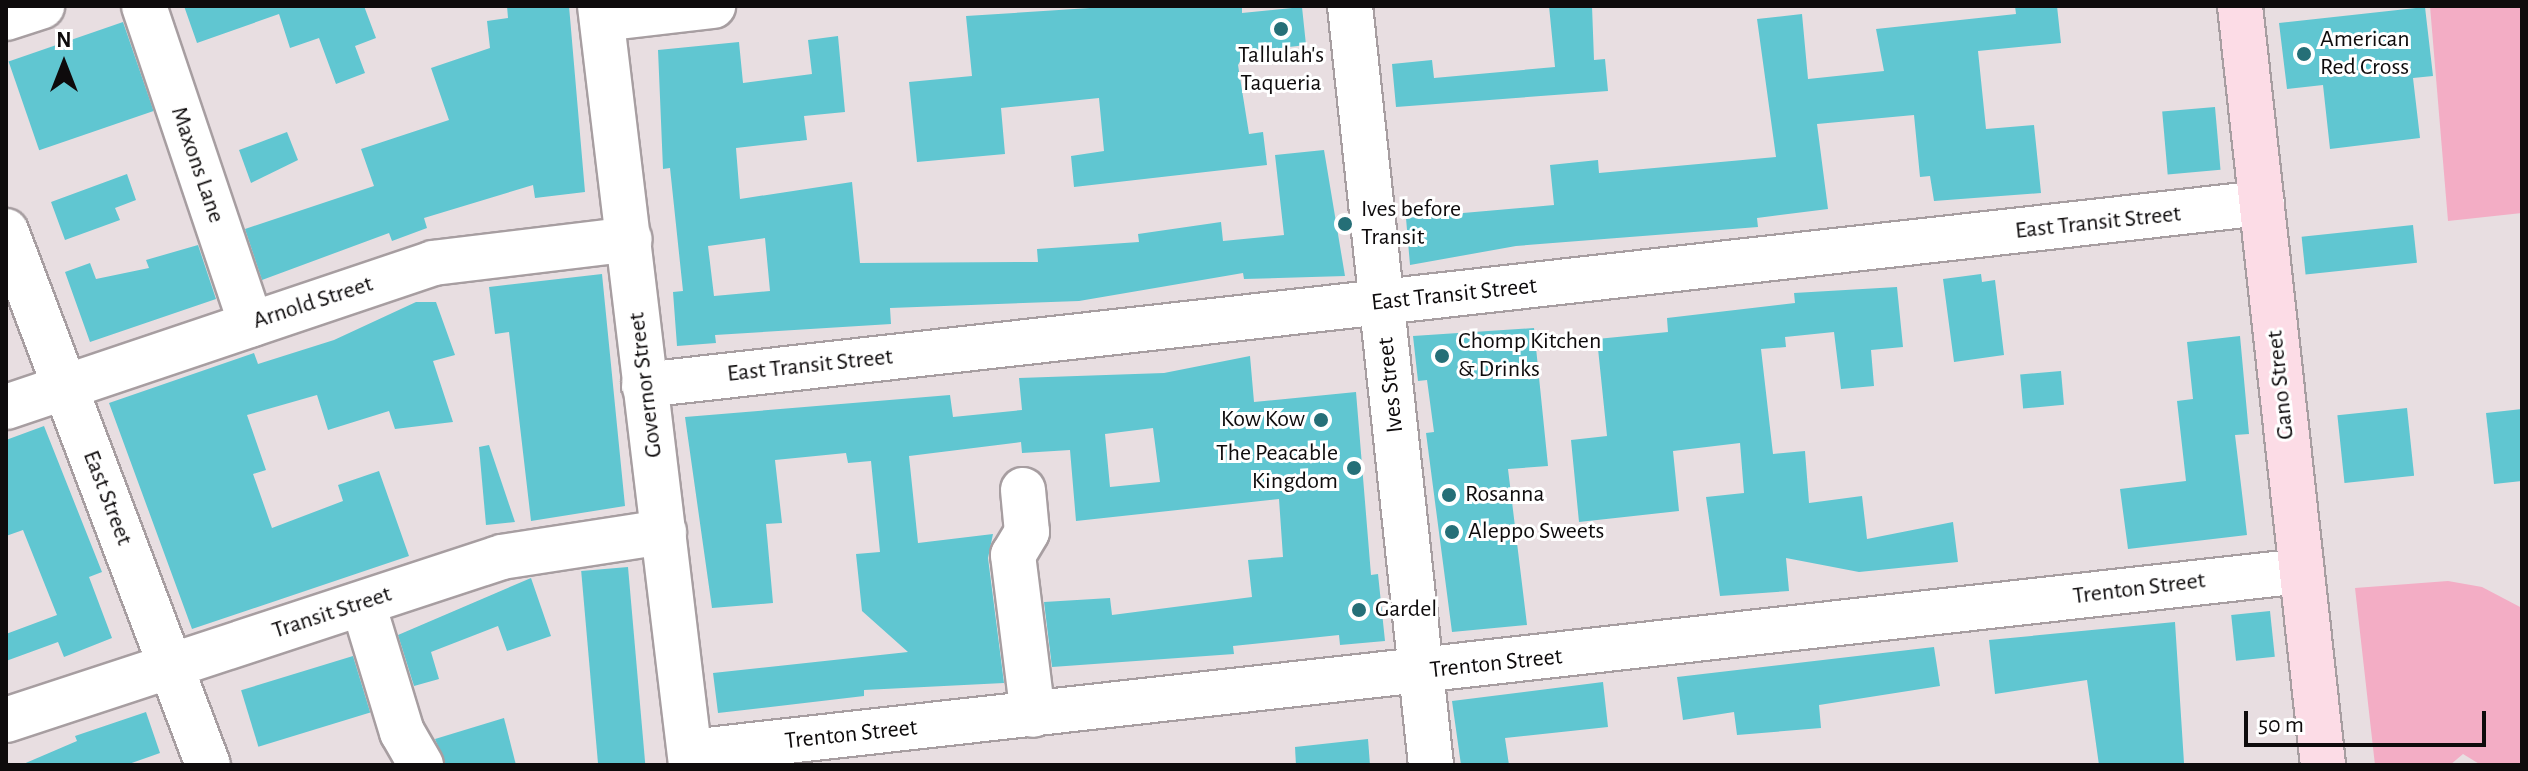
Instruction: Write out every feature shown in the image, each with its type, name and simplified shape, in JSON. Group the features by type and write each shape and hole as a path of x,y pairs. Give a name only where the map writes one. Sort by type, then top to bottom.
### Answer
{"main road":[{"name":"Gano Street","path":"2240,6 2323,765"}],"street":[{"path":"6,18 42,6"},
{"name":"Maxons Lane","path":"144,6 251,324"},
{"path":"601,12 713,6"},
{"name":"Ives Street","path":"1350,6 1431,765"},
{"name":"Governor Street","path":"601,12 690,759"},
{"name":"East Transit Street","path":"644,385 2262,203"},
{"name":"East Street","path":"6,231 208,765"},
{"name":"Arnold Street","path":"6,407 433,263 630,239"},
{"path":"1023,490 1027,532 1013,555 1033,715"},
{"name":"Transit Street","path":"6,720 529,550 664,532"},
{"name":"Trenton Street","path":"690,759 1033,715 2301,571"},
{"path":"363,604 402,732 421,765"}],"shaded area":[{"path":"2430,6 2522,6 2522,213 2448,221"},
{"path":"2448,581 2482,587 2522,608 2522,765 2481,765 2463,754 2450,765 2375,765 2355,588"}],"building":[{"path":"184,6 364,6 376,38 355,46 365,73 336,84 319,38 290,48 279,14 197,43"},
{"path":"507,6 569,6 585,192 535,198 533,185 424,218 427,228 392,241 389,233 262,280 245,229 374,186 361,149 449,120 431,68 490,48 487,21 508,18"},
{"path":"1121,6 1242,6 1242,13 1302,7 1306,45 1246,52 1238,65 1249,134 1263,132 1267,165 1074,187 1071,156 1104,151 1099,98 1001,108 1005,154 917,162 909,82 972,76 966,16"},
{"path":"1549,6 1592,6 1594,60 1605,59 1608,91 1396,107 1392,64 1432,60 1434,78 1555,67"},
{"path":"2015,6 2057,6 2061,43 1978,51 1986,129 2034,125 2041,193 1934,201 1930,176 1920,177 1914,115 1817,124 1828,209 1757,218 1758,227 1516,246 1410,265 1406,218 1554,205 1550,165 1598,160 1599,173 1776,157 1757,19 1802,14 1808,79 1884,71 1876,29 2016,14"},
{"path":"2425,7 2433,76 2413,78 2420,138 2330,149 2323,85 2287,89 2279,23"},
{"path":"123,22 154,111 39,150 9,61"},
{"path":"838,36 845,112 804,116 807,140 736,148 740,199 852,182 860,263 1038,262 1037,249 1139,242 1138,234 1221,222 1223,241 1284,235 1275,155 1324,150 1345,276 1244,279 1243,273 1079,301 890,308 891,324 715,335 716,343 677,346 673,292 683,291 670,168 663,169 658,50 739,42 743,83 812,74 808,40","holes":["765,238 770,291 714,296 708,246"]},
{"path":"2215,107 2220,170 2168,174 2162,112"},
{"path":"287,132 298,160 251,183 239,150"},
{"path":"127,174 136,200 115,208 120,220 65,240 51,202"},
{"path":"2413,225 2417,263 2306,274 2302,237"},
{"path":"198,245 216,299 90,342 65,272 90,263 96,279 149,268 146,260"},
{"path":"602,274 625,506 531,521 509,332 495,334 489,287"},
{"path":"1981,274 1982,282 1995,280 2004,355 1954,362 1943,279"},
{"path":"1897,287 1903,347 1871,350 1874,386 1841,389 1834,332 1785,337 1786,347 1761,349 1773,454 1805,451 1809,503 1862,496 1867,539 1953,522 1958,562 1859,572 1786,558 1789,591 1720,596 1706,497 1744,493 1740,443 1673,451 1679,511 1579,522 1571,440 1607,436 1597,339 1668,332 1667,318 1795,303 1794,293"},
{"path":"416,302 436,302 455,355 433,361 453,422 395,429 389,411 328,430 317,395 247,415 266,470 253,474 272,528 343,501 338,485 379,471 409,556 192,629 109,403 254,353 258,364 334,340"},
{"path":"1534,328 1548,466 1508,469 1527,625 1452,632 1426,433 1434,432 1427,380 1418,381 1413,336"},
{"path":"2240,336 2249,434 2235,435 2247,535 2128,549 2120,489 2186,481 2177,401 2193,399 2187,342"},
{"path":"1250,356 1254,402 1356,392 1371,575 1378,574 1385,641 1340,645 1339,635 1233,646 1234,654 1052,667 1044,602 1110,598 1112,615 1252,597 1248,560 1283,557 1279,499 1076,521 1070,450 1022,453 1021,442 909,456 918,543 993,534 988,558 1004,683 864,690 864,696 718,713 713,673 908,652 862,611 856,554 880,552 871,461 848,463 846,453 775,460 782,523 766,524 773,603 712,608 685,417 950,395 953,417 1022,410 1019,378 1164,373","holes":["1153,428 1160,482 1110,487 1105,434"]},
{"path":"2061,371 2064,405 2023,408 2020,375"},
{"path":"2407,408 2414,476 2344,483 2337,415"},
{"path":"2522,409 2522,481 2494,484 2486,413"},
{"path":"44,426 102,572 89,577 112,638 64,657 58,642 6,661 6,634 57,615 23,530 6,536 6,440"},
{"path":"489,445 515,522 486,525 479,447"},
{"path":"628,567 645,765 598,765 581,571"},
{"path":"531,578 551,636 507,651 498,626 431,652 439,679 414,686 398,635"},
{"path":"2270,611 2275,657 2236,661 2231,615"},
{"path":"2175,622 2184,763 2099,765 2087,680 1995,694 1989,640"},
{"path":"1934,647 1940,686 1819,705 1821,728 1737,735 1734,712 1683,720 1677,677"},
{"path":"353,656 370,712 258,747 241,690"},
{"path":"1603,682 1608,727 1505,738 1509,765 1461,765 1452,701"},
{"path":"146,712 160,753 126,765 21,765 77,741 75,736"},
{"path":"504,718 516,765 446,765 435,739"},
{"path":"1368,739 1370,765 1296,765 1295,747"}],"place":[{"name":"Tallulah's Taqueria","path":"1281,29"},
{"name":"American Red Cross","path":"2304,54"},
{"name":"Ives before Transit","path":"1345,224"},
{"name":"Chomp Kitchen & Drinks","path":"1442,356"},
{"name":"Kow Kow","path":"1321,420"},
{"name":"The Peacable Kingdom","path":"1354,468"},
{"name":"Rosanna","path":"1449,495"},
{"name":"Aleppo Sweets","path":"1452,532"},
{"name":"Gardel","path":"1359,610"}]}
